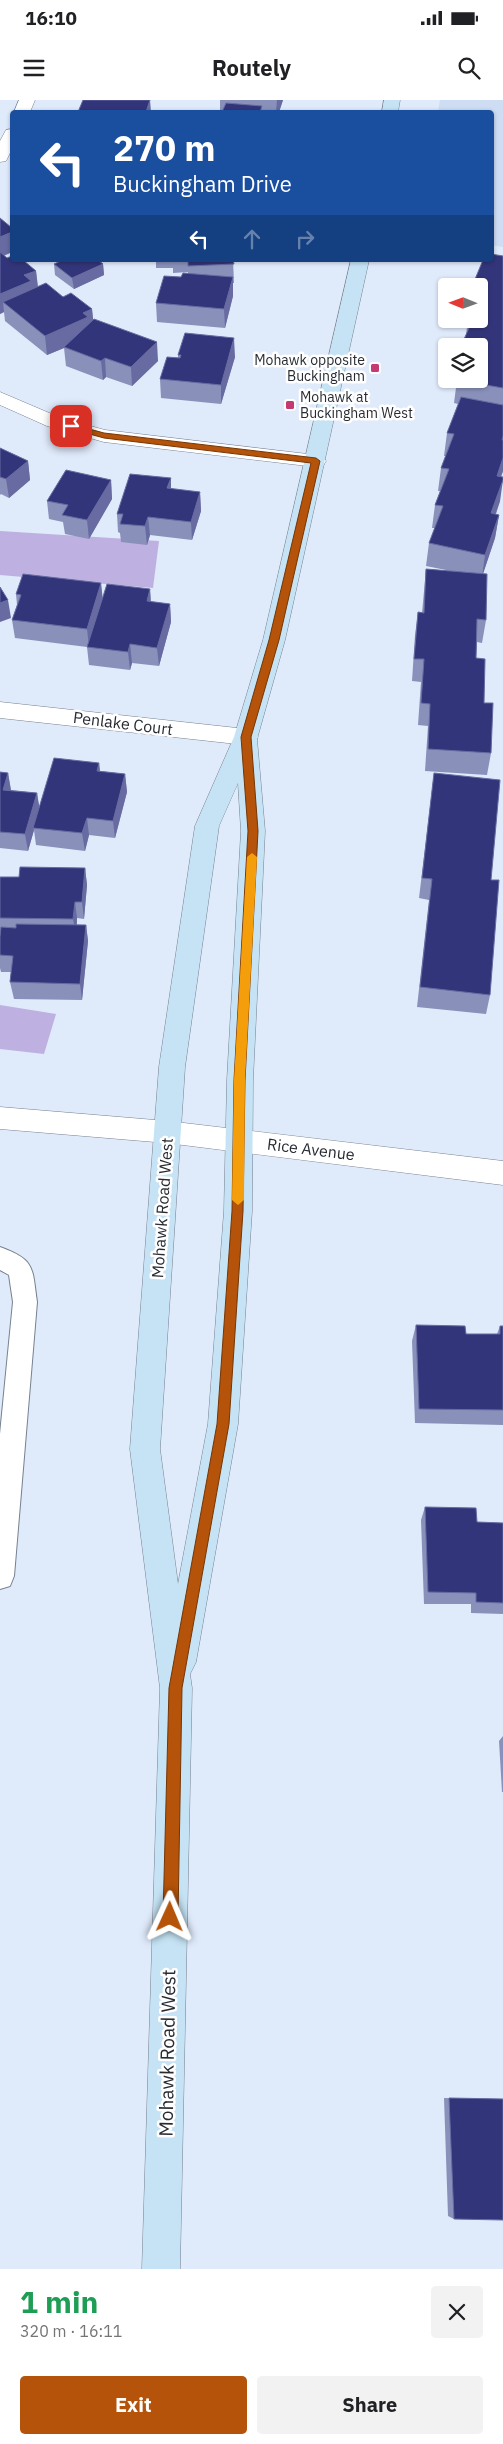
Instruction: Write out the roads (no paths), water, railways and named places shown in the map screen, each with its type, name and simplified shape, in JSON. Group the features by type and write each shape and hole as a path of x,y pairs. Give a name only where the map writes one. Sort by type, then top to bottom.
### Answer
{"main road":[{"name":"Mohawk Road West","path":"176,1688 145,1449 167,1132 180,1009 207,826 246,737 274,640 360,262"},
{"name":"Mohawk Road West","path":"161,2269 176,1688 223,1424 238,1211 240,1080 253,831 246,737"}],"street":[{"path":"0,157 10,138"},
{"path":"0,398 54,422 104,436 316,461"},
{"name":"Penlake Court","path":"0,710 246,737"},
{"name":"Rice Avenue","path":"0,1118 167,1132 503,1173"}],"lane":[{"path":"0,1258 20,1269 25,1302 0,1576"}],"place":[{"name":"Mohawk opposite Buckingham","path":"375,368"},
{"name":"Mohawk at Buckingham West","path":"290,405"}]}
